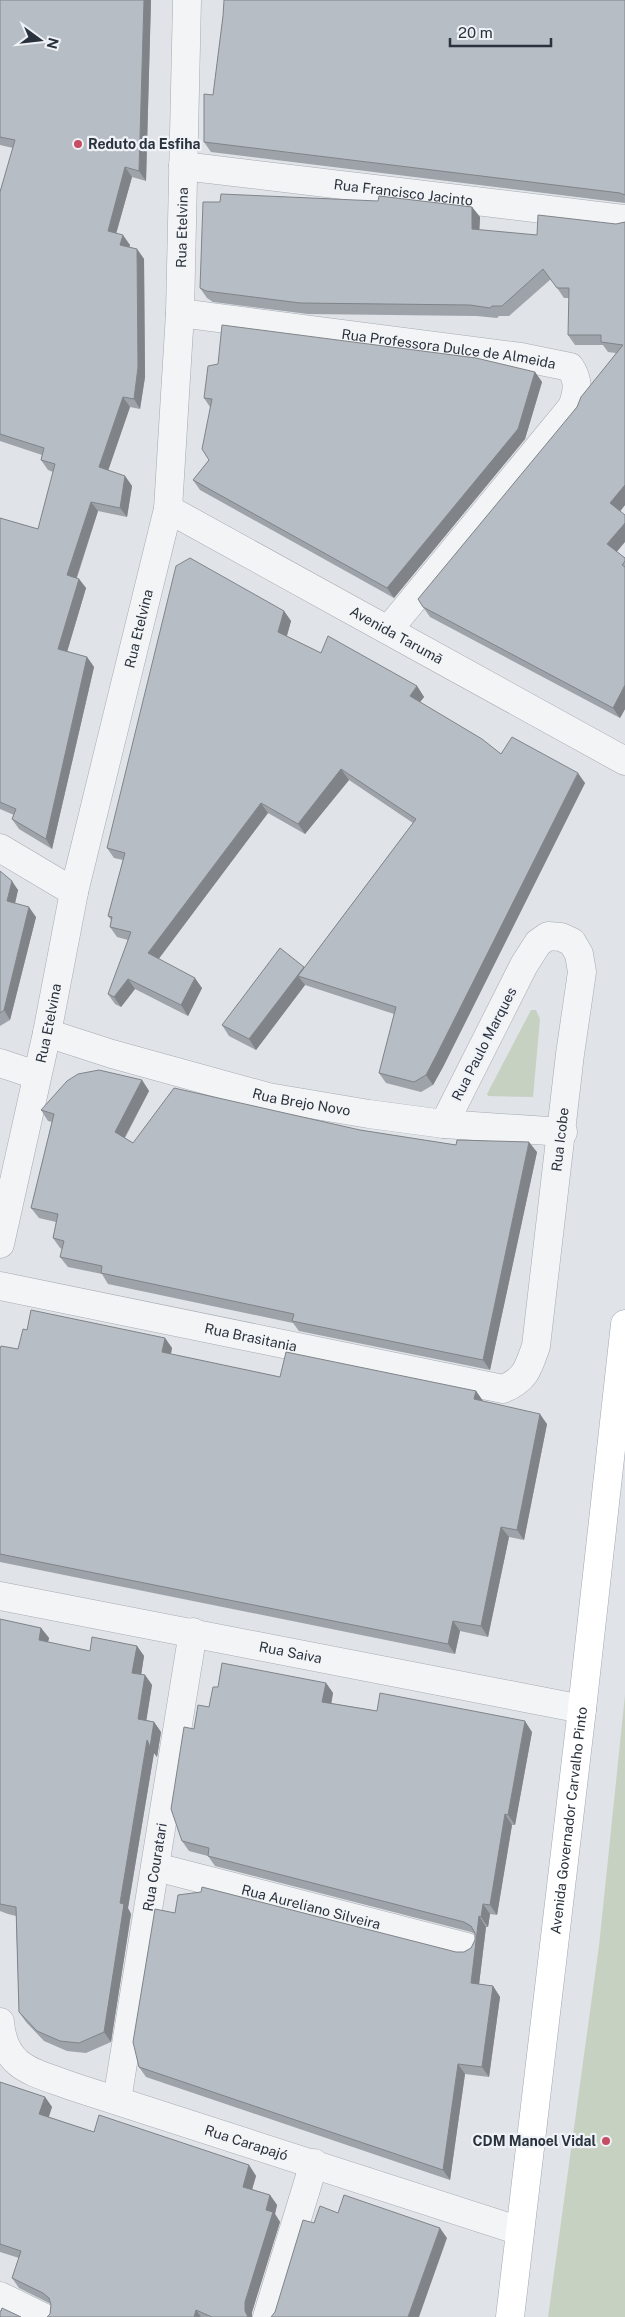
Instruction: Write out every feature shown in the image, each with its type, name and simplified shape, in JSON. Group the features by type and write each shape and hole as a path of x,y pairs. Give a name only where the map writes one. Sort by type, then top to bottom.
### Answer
{"main road":[{"name":"Avenida Governador Carvalho Pinto","path":"510,2317 582,1709 625,1324"}],"street":[{"name":"Rua Etelvina","path":"0,1244 36,1075 47,1033 74,892 168,509 180,313 187,0"},
{"name":"Rua Francisco Jacinto","path":"183,166 625,219"},
{"name":"Rua Professora Dulce de Almeida","path":"180,313 530,359 570,367 575,374 577,384 576,396 572,407 389,629"},
{"name":"Avenida Tarumã","path":"168,509 389,629 625,761"},
{"path":"0,848 74,892"},
{"name":"Rua Icobe","path":"503,1390 520,1382 529,1368 536,1346 563,1132 570,1054 582,972 579,954 572,942 561,936 548,936 538,943 524,965"},
{"name":"Rua Paulo Marques","path":"444,1124 524,965"},
{"name":"Rua Brejo Novo","path":"47,1033 112,1054 268,1096 369,1114 444,1124 563,1132"},
{"path":"0,1063 36,1075"},
{"name":"Rua Brasitania","path":"0,1286 503,1390"},
{"name":"Rua Saiva","path":"0,1596 582,1709"},
{"name":"Rua Couratari","path":"117,2100 193,1632"},
{"name":"Rua Aureliano Silveira","path":"156,1867 467,1947"},
{"name":"Rua Carapajó","path":"0,2022 1,2036 6,2051 18,2064 74,2087 520,2231"},
{"path":"268,2317 314,2163"},
{"path":"0,2296 44,2317"}],"green space":[{"path":"531,1010 536,1010 540,1019 533,1097 488,1096 487,1094"},
{"path":"625,1695 625,2317 548,2317 599,1946"}],"building":[{"path":"0,0 144,0 139,171 125,167 108,231 123,235 120,245 137,249 138,367 134,399 123,397 99,467 125,476 120,508 91,502 67,575 79,579 58,649 87,657 46,839 12,819 16,809 0,802 0,518 38,529 55,464 41,460 44,448 0,434 0,192 15,140 0,137"},
{"path":"224,0 625,0 625,195 204,142 204,94 213,95"},
{"path":"221,194 378,201 379,196 472,207 472,229 537,235 538,215 616,224 625,222 625,485 610,503 625,515 625,523 607,544 625,558 622,565 625,567 625,685 613,708 423,607 418,599 577,407 581,397 623,345 601,342 601,335 568,335 569,288 557,288 543,269 502,306 492,306 490,308 470,305 300,303 206,291 200,288 203,202 220,202"},
{"path":"222,325 476,358 535,372 518,429 387,588 193,480 209,460 202,449 212,399 204,398 208,366 218,364"},
{"path":"190,558 284,611 278,632 321,653 328,636 417,686 410,696 482,739 501,754 512,737 578,773 426,1075 414,1082 379,1073 396,1007 298,976 416,819 341,769 298,824 261,803 148,953 195,978 181,1005 128,979 114,997 108,994 131,932 110,927 112,917 108,916 125,853 107,848 176,566"},
{"path":"0,871 12,881 7,901 29,907 4,1010 0,1013"},
{"path":"280,948 304,967 249,1039 222,1025"},
{"path":"99,1070 142,1080 115,1132 133,1143 174,1088 360,1130 456,1145 457,1140 529,1142 483,1360 292,1321 294,1314 101,1273 102,1266 60,1257 64,1241 53,1238 58,1214 31,1208 54,1114 41,1110 67,1081 78,1074"},
{"path":"31,1310 165,1338 162,1352 280,1377 286,1352 476,1391 474,1399 540,1414 517,1530 501,1527 481,1626 453,1621 448,1644 0,1554 0,1349 1,1346 18,1349 23,1329 27,1330"},
{"path":"0,1619 41,1628 39,1640 90,1651 92,1637 137,1646 132,1673 145,1675 138,1719 154,1722 150,1747 147,1740 120,1903 124,1904 104,2032 79,2043 60,2041 37,2031 19,2012 16,1907 0,1904"},
{"path":"222,1663 326,1683 322,1702 377,1711 380,1693 525,1721 508,1815 505,1814 490,1905 483,1904 481,1917 479,1916 471,1983 493,1986 482,2067 458,2064 443,2170 139,2067 133,2042 155,1909 175,1913 178,1895 201,1892 202,1887 456,1952 464,1952 471,1948 475,1940 475,1933 471,1926 464,1922 208,1856 209,1848 182,1841 171,1809 184,1727 194,1729 198,1705 209,1707 213,1687 218,1687"},
{"path":"0,2082 45,2097 39,2114 94,2132 99,2115 249,2165 243,2187 270,2195 266,2210 273,2212 245,2302 245,2311 248,2317 212,2317 196,2310 194,2317 47,2317 50,2314 51,2305 49,2298 43,2293 12,2278 21,2251 0,2244"},
{"path":"344,2195 440,2228 408,2317 271,2317 275,2312 303,2220 314,2223 320,2206 338,2213"},
{"path":"2,2308 21,2317 0,2317"}],"place":[{"name":"Reduto da Esfiha","path":"78,144"},
{"name":"CDM Manoel Vidal","path":"606,2141"}]}
